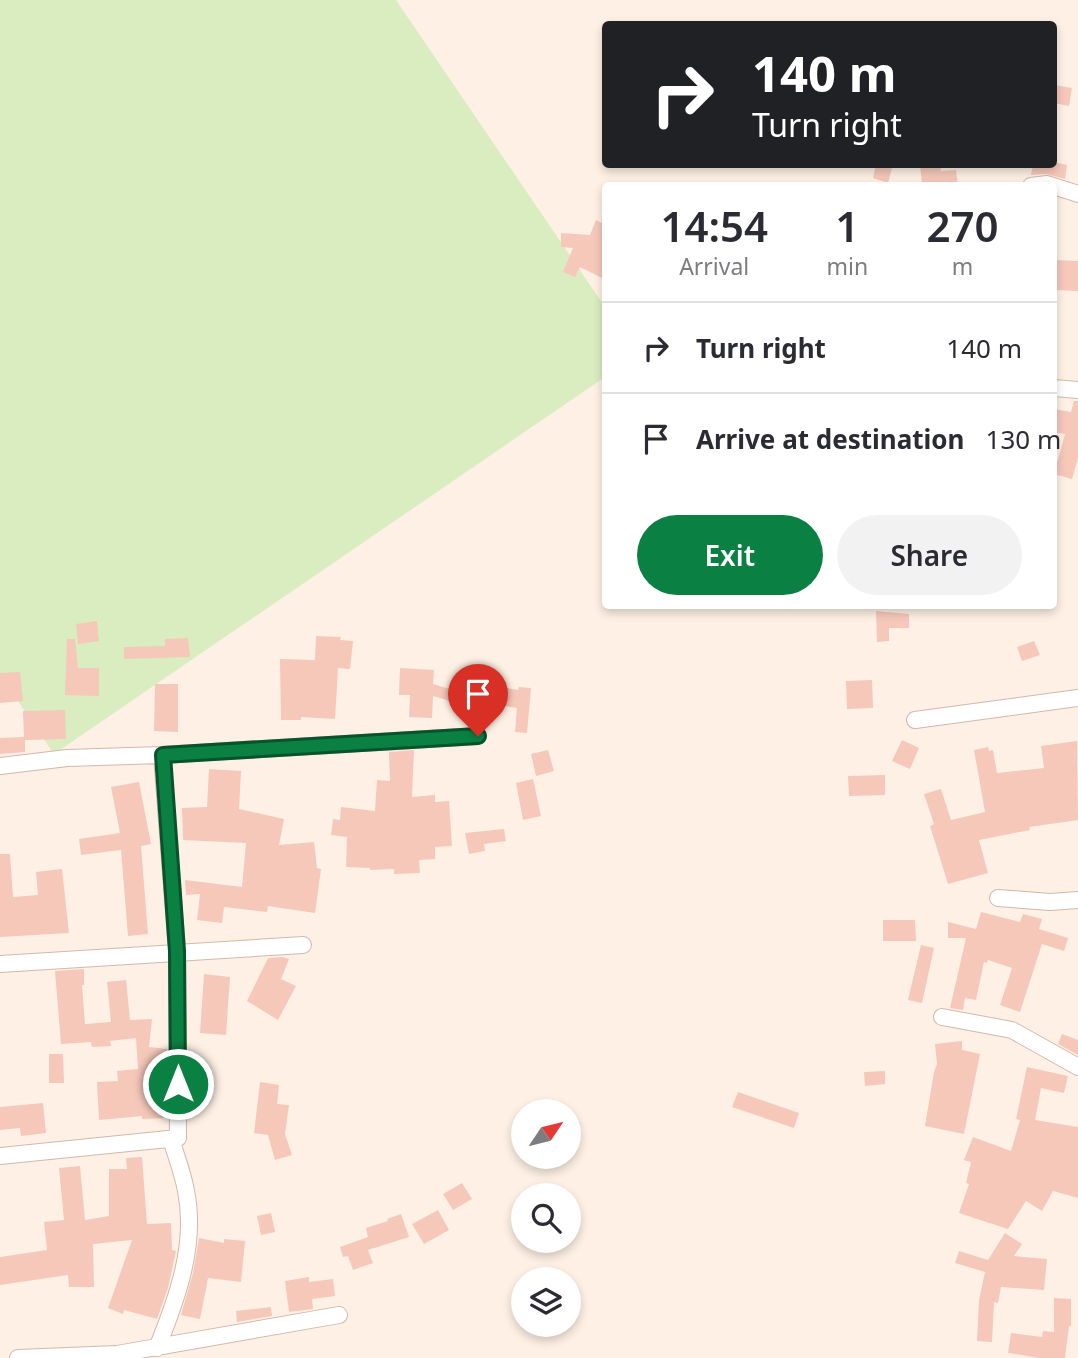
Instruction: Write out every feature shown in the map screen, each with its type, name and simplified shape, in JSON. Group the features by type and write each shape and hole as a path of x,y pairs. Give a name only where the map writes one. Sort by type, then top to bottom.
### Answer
{"street":[{"path":"1057,187 1078,194"},
{"path":"1057,388 1078,390"},
{"path":"915,720 1078,698"},
{"path":"0,766 67,758 163,755 478,736"},
{"path":"0,1156 178,1138 177,951 163,755"},
{"path":"998,898 1050,902 1078,900"},
{"path":"0,964 303,945"},
{"path":"942,1017 1012,1030 1078,1067"},
{"path":"158,1348 175,1304 190,1234 187,1191 171,1139"},
{"path":"18,1358 117,1354 340,1315"}],"green space":[{"path":"0,0 396,0 602,303 602,379 54,754 0,675"}],"building":[{"path":"1057,86 1072,88 1069,106 1057,104"},
{"path":"1057,163 1067,165 1065,179 1046,174 1031,175 1032,168 1057,168"},
{"path":"875,168 892,168 888,182 873,178"},
{"path":"920,168 956,170 958,182 922,182"},
{"path":"596,220 602,223 602,278 580,267 575,277 563,272 573,248 561,247 561,233 590,235"},
{"path":"1057,260 1078,261 1078,291 1057,290"},
{"path":"1074,401 1078,401 1078,458 1072,479 1057,475 1057,463 1065,434 1057,433 1057,410 1071,412"},
{"path":"876,611 909,614 909,628 889,628 889,641 877,642"},
{"path":"97,621 99,641 78,644 76,624"},
{"path":"316,636 341,637 340,640 353,641 350,669 338,668 335,719 301,717 301,720 281,720 280,659 315,660"},
{"path":"188,638 190,657 124,659 124,647 165,646 165,639"},
{"path":"67,639 75,639 78,668 99,668 99,696 65,695"},
{"path":"1034,641 1040,655 1022,661 1017,647"},
{"path":"400,668 434,670 433,684 463,693 460,704 433,696 432,718 409,717 410,695 399,695"},
{"path":"20,672 23,701 0,703 0,673"},
{"path":"872,680 873,708 847,709 846,681"},
{"path":"155,684 178,684 178,732 154,731"},
{"path":"484,684 518,690 519,687 531,688 527,733 515,732 517,708 483,702"},
{"path":"65,710 66,739 25,740 25,752 0,754 0,738 24,737 23,711"},
{"path":"902,740 919,748 910,769 892,761"},
{"path":"1077,741 1078,820 1029,827 1030,830 979,840 988,873 948,884 930,826 934,824 924,794 941,789 951,820 985,812 974,750 988,747 989,751 993,750 997,773 1044,768 1041,746"},
{"path":"414,750 412,797 435,795 435,802 449,801 452,846 435,847 435,859 419,860 420,873 394,874 394,869 346,867 347,837 331,835 333,819 340,820 341,807 375,811 377,780 390,781 389,752"},
{"path":"548,750 554,771 536,776 531,754"},
{"path":"209,769 241,771 239,809 284,819 279,845 314,842 317,868 321,869 315,913 268,906 267,912 224,907 222,923 197,920 200,894 186,895 185,880 242,887 246,843 183,840 182,808 207,807"},
{"path":"885,775 885,795 849,796 848,776"},
{"path":"533,779 541,816 523,820 516,783"},
{"path":"139,782 151,844 141,846 148,934 128,936 121,850 81,855 79,839 120,833 111,787"},
{"path":"504,829 506,841 484,844 485,851 469,854 465,833"},
{"path":"0,854 10,854 13,897 38,895 36,872 62,869 69,933 0,937"},
{"path":"981,912 1020,922 1023,914 1042,919 1039,929 1068,938 1064,951 1042,944 1020,1012 1000,1005 1012,968 988,960 987,963 984,962 976,1000 965,998 963,1010 950,1008 966,938 948,938 948,922 976,929"},
{"path":"883,920 915,920 916,941 883,941"},
{"path":"921,945 934,948 922,1003 908,1000"},
{"path":"268,958 289,959 281,979 296,986 278,1020 247,1001"},
{"path":"84,969 82,985 85,1024 111,1022 107,982 126,980 130,1020 152,1019 149,1047 167,1049 167,1093 162,1093 164,1118 142,1119 142,1116 99,1120 97,1082 118,1081 117,1071 138,1069 136,1038 110,1041 111,1046 92,1047 91,1042 61,1044 55,971"},
{"path":"204,974 230,977 226,1035 200,1033"},
{"path":"1062,1034 1078,1040 1078,1055 1058,1044"},
{"path":"962,1041 962,1050 980,1054 964,1134 925,1126 937,1064 935,1044"},
{"path":"49,1054 63,1054 64,1083 49,1083"},
{"path":"1027,1067 1068,1076 1064,1093 1041,1088 1035,1120 1078,1127 1078,1198 1053,1191 1042,1211 1026,1201 1008,1229 959,1213 969,1184 966,1183 971,1162 964,1160 973,1137 1011,1151 1020,1120 1016,1119"},
{"path":"885,1071 885,1084 865,1086 864,1072"},
{"path":"260,1082 279,1085 277,1104 289,1105 285,1134 292,1155 275,1160 268,1135 254,1133"},
{"path":"738,1092 799,1113 794,1128 732,1107"},
{"path":"43,1103 46,1133 21,1136 20,1128 0,1130 0,1107"},
{"path":"142,1157 147,1224 171,1223 172,1250 176,1251 168,1288 157,1319 124,1310 123,1314 108,1308 132,1240 93,1244 94,1287 69,1287 68,1275 0,1285 0,1257 47,1250 44,1222 64,1220 59,1168 80,1166 85,1220 109,1216 109,1169 127,1169 126,1158"},
{"path":"462,1183 472,1199 453,1210 443,1194"},
{"path":"438,1210 449,1230 424,1244 412,1224"},
{"path":"271,1213 275,1232 261,1235 257,1216"},
{"path":"401,1214 409,1237 368,1250 373,1263 353,1270 348,1256 343,1257 340,1247 368,1237 366,1228"},
{"path":"1005,1233 1022,1244 1014,1256 1047,1259 1044,1290 1001,1287 998,1303 994,1302 992,1342 977,1341 979,1300 985,1272 955,1263 959,1251 988,1260"},
{"path":"199,1238 224,1243 224,1239 245,1241 241,1282 208,1278 200,1319 181,1315 193,1273"},
{"path":"309,1277 309,1282 333,1279 335,1296 312,1299 313,1309 289,1312 285,1281"},
{"path":"1054,1298 1071,1299 1071,1326 1065,1358 1040,1358 1008,1353 1011,1333 1042,1337 1043,1331 1054,1332"},
{"path":"271,1307 272,1316 237,1322 236,1311"}],"route":[{"path":"178,1084 177,951 163,755 478,736"}]}
